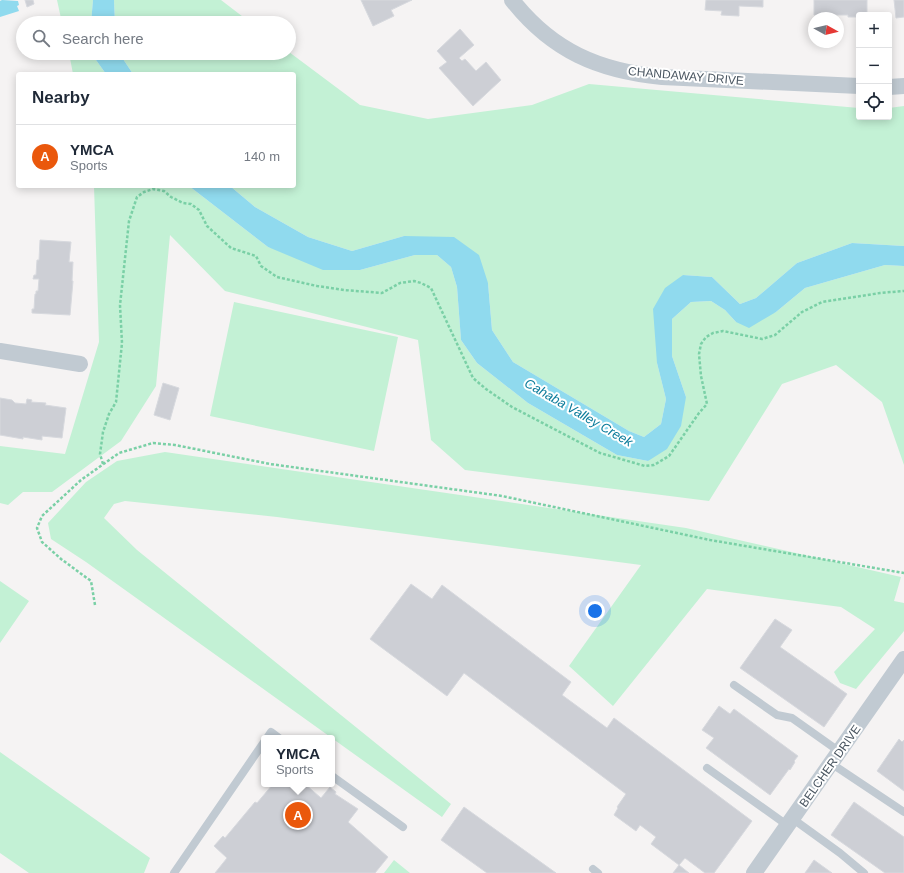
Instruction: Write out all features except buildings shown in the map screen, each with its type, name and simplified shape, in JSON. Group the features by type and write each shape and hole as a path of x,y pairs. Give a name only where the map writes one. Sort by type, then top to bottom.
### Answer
{"street":[{"name":"CHANDAWAY DRIVE","path":"512,0 532,23 552,40 569,51 588,60 614,69 662,77 856,86"},
{"path":"892,87 904,86"},
{"path":"0,351 80,364"},
{"name":"BELCHER DRIVE","path":"754,873 904,659"}],"lane":[{"path":"734,685 777,715 792,718 836,758 904,812"},
{"path":"174,873 261,746"},
{"path":"707,768 840,853 864,873"},
{"path":"335,778 403,827"}],"path":[{"path":"103,464 100,454 103,432 109,414 116,402 117,395 122,343 120,305 130,221 137,196 153,189 164,191 171,197 183,203 191,204 199,210 207,226 231,248 256,256 261,266 277,277 316,286 352,291 382,293 400,283 414,282 421,283 430,288 473,378 486,389 512,407 600,453 645,466 654,465 669,456 707,404 701,376 699,354 701,344 706,337 713,333 723,332 762,339 775,335 802,312 822,302 880,293 904,291"},
{"path":"95,605 91,581 61,559 42,542 37,528 42,516 81,480 119,453 153,443 175,445 270,464 502,496 710,540 904,573"}],"green space":[{"path":"57,0 93,0 92,16 60,16"},
{"path":"114,0 221,0 242,16 115,16"},
{"path":"296,57 360,105 428,119 532,105 589,84 856,108 856,120 892,120 892,108 904,106 904,246 852,243 797,263 756,298 740,304 712,277 683,275 657,363 666,399 661,424 644,437 629,431 513,362 492,330 488,283 404,236 352,251 308,237 255,207 232,188 296,188 296,72 132,72 124,60 296,60"},
{"path":"70,60 96,60 105,72 73,72"},
{"path":"94,188 192,188 268,247 360,270 415,255 437,255 451,267 457,287 461,340 477,363 528,403 617,455 648,461 686,397 672,356 672,319 691,302 711,301 725,310 736,322 776,312 805,288 885,265 904,266 904,465 882,402 836,365 782,384 709,501 465,470 431,440 418,340 225,291 170,235 156,386 121,441 52,492 23,492 8,505 0,503 0,446 65,454 99,342"},
{"path":"234,302 398,337 374,451 210,416"},
{"path":"165,452 686,528 901,577 894,601 904,603 904,631 856,689 840,683 834,672 875,629 841,607 707,589 613,706 569,666 641,565 277,517 125,501 114,504 104,518 137,550 451,804 442,817 335,740 335,735 328,735 86,562 51,539 48,523 86,482 117,461"},
{"path":"0,581 29,601 0,643"},
{"path":"0,752 150,858 144,873 29,873 0,853"},
{"path":"394,860 410,873 384,873"}],"water":[{"path":"93,0 114,0 115,16 92,16"},
{"path":"0,1 18,1 19,5 17,6 19,11 0,17"},
{"path":"96,60 124,60 132,72 105,72"},
{"name":"Cahaba Valley Creek","path":"192,188 232,188 255,207 308,237 352,251 404,236 454,237 479,255 488,283 492,330 513,362 629,431 644,437 661,424 666,399 657,363 653,309 665,288 683,275 712,277 740,304 756,298 797,263 852,243 904,246 904,266 885,265 805,288 776,312 749,328 736,322 725,310 711,301 691,302 672,319 672,356 686,397 681,426 667,449 648,461 617,455 528,403 477,363 461,340 457,287 451,267 437,255 415,255 360,270 323,270 268,247"}],"place":[{"name":"YMCA","path":"298,815"}]}
